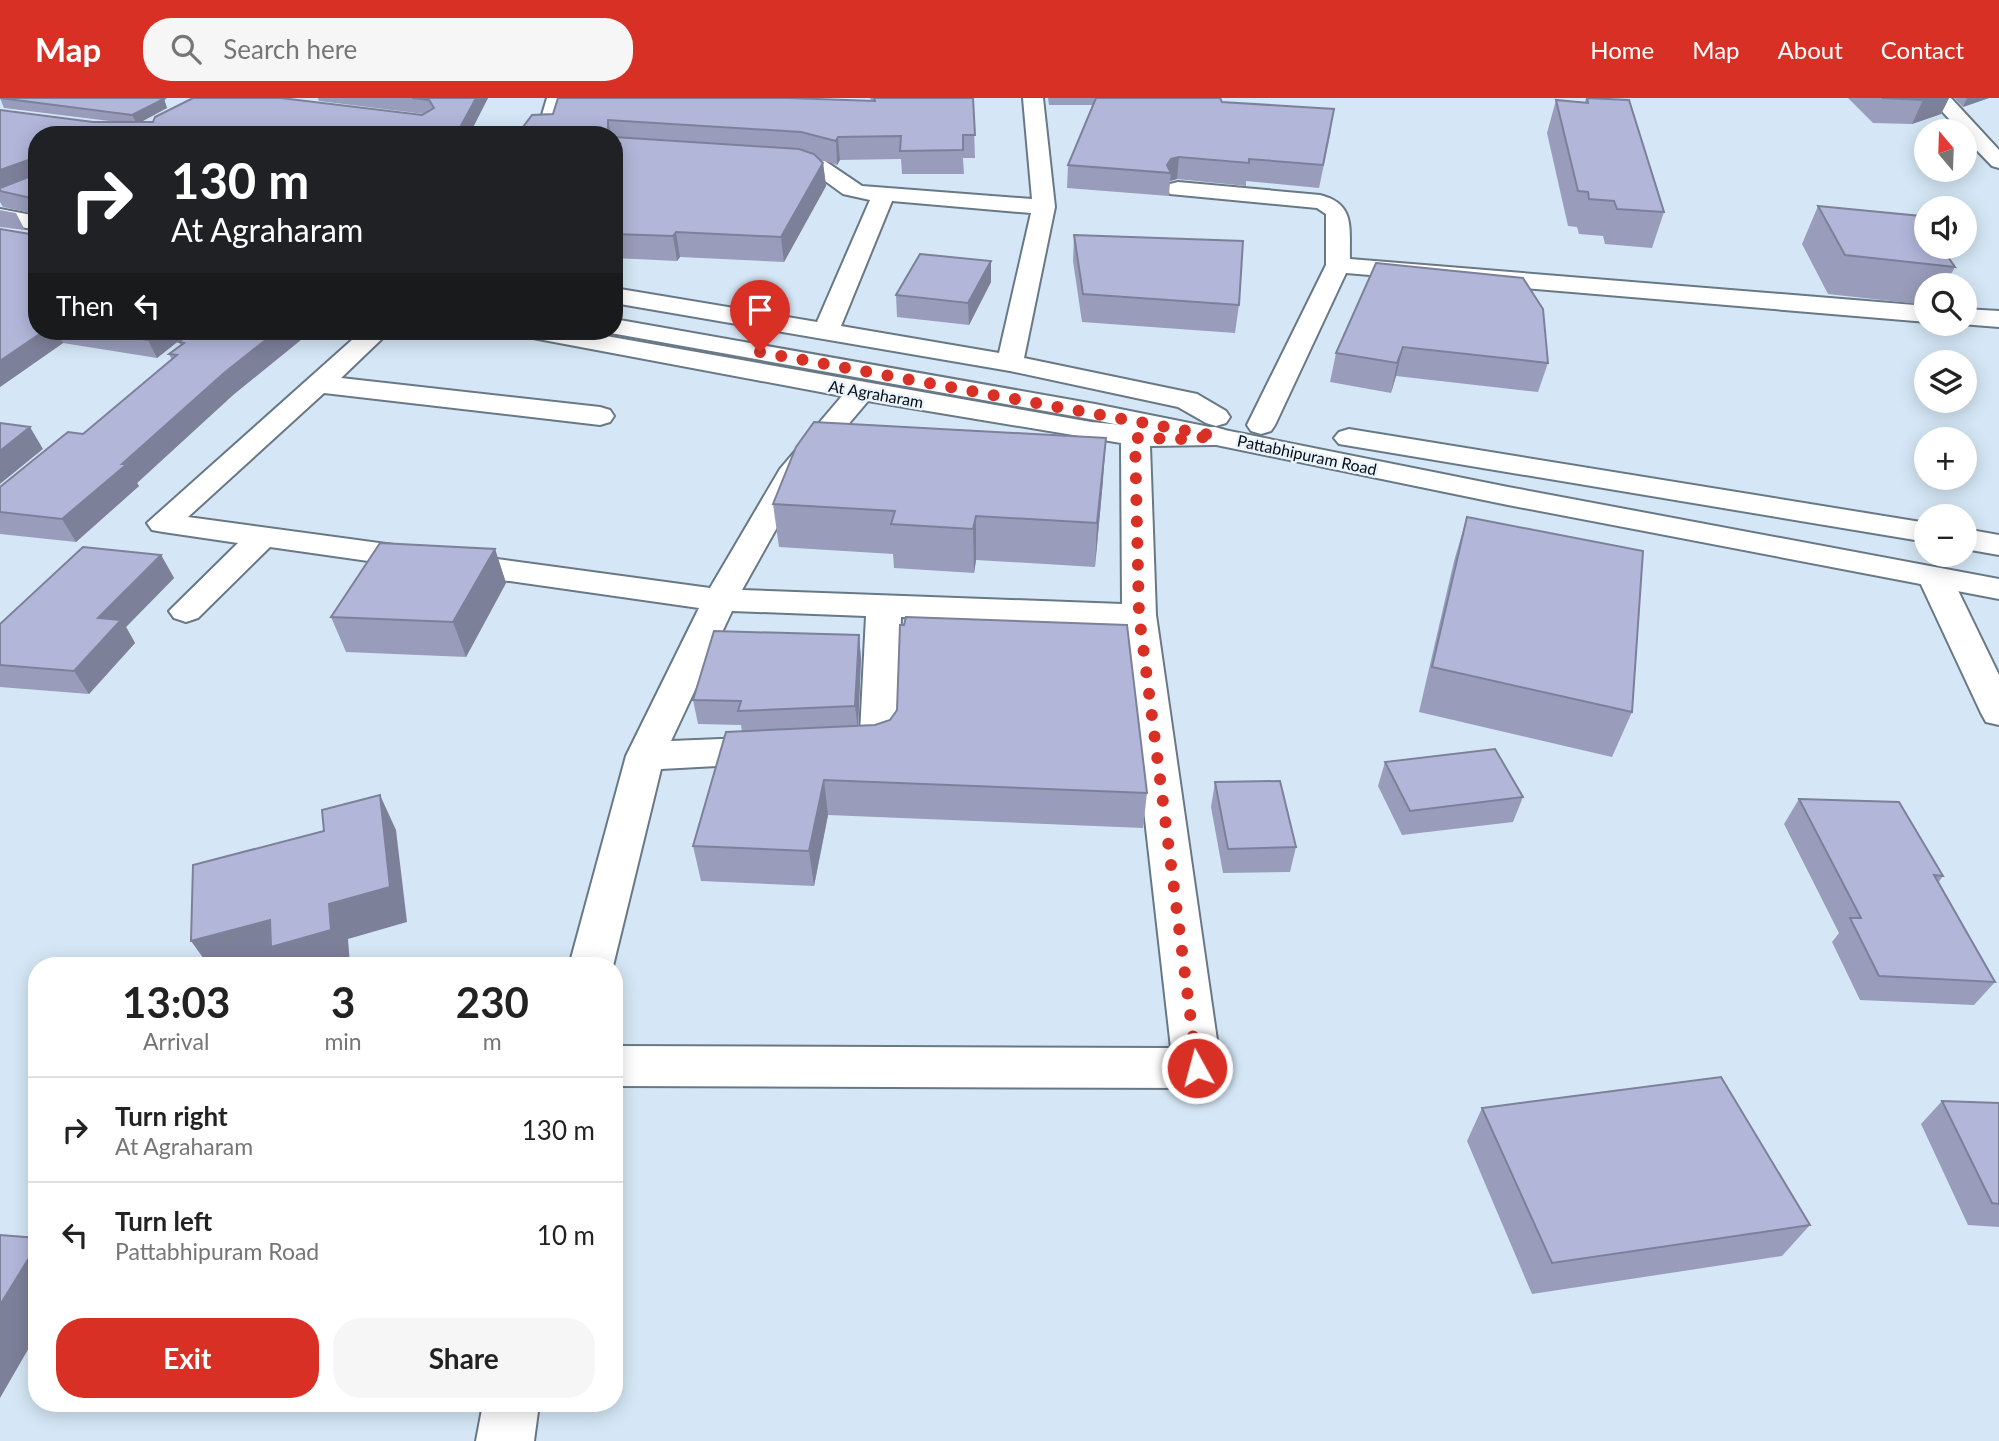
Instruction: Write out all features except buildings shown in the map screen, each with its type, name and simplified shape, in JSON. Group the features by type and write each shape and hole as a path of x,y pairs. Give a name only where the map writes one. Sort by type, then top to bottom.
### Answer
{"street":[{"path":"550,126 552,105 557,98"},
{"path":"1010,363 1044,207 1034,98"},
{"path":"1940,98 1999,162"},
{"path":"749,160 817,166 826,170 844,188 883,195 1044,207"},
{"path":"1178,189 1320,202 1331,206 1337,214 1338,265 1261,425"},
{"path":"826,332 883,195"},
{"path":"4,200 28,210"},
{"path":"0,216 28,221"},
{"path":"0,236 28,241"},
{"path":"1338,265 1914,313"},
{"path":"623,297 1010,363 1188,400 1216,427"},
{"name":"Pattabhipuram Road","path":"623,317 740,343 1216,427 1508,496 1999,589"},
{"path":"1977,318 1999,319"},
{"name":"Pattabhipuram Road","path":"623,328 740,343"},
{"path":"367,340 163,523 720,600 1139,615"},
{"name":"At Agraharam","path":"586,340 1135,438 1187,439 1216,427"},
{"path":"320,384 600,416"},
{"path":"593,957 645,756 720,600 795,469 860,391"},
{"name":"Pattabhipuram Road","path":"1216,427 1261,425 1914,531"},
{"path":"623,1066 1197,1068 1139,615 1135,438"},
{"path":"186,611 262,537"},
{"path":"1977,541 1999,545"},
{"path":"1936,578 1999,713"},
{"path":"645,756 878,745 884,605"},
{"path":"505,1441 510,1412"}],"route":[{"path":"760,352 1215,436 1187,439 1135,438 1139,615 1197,1068"}]}
